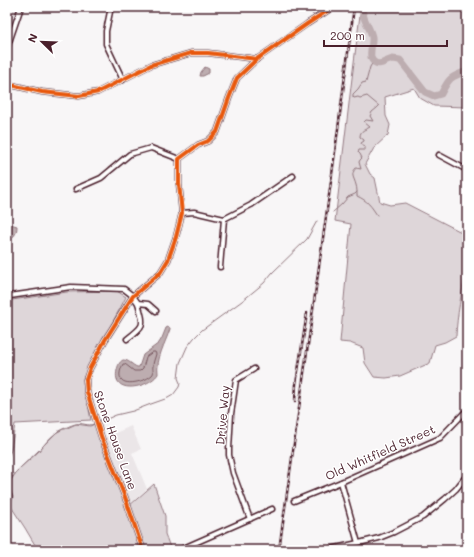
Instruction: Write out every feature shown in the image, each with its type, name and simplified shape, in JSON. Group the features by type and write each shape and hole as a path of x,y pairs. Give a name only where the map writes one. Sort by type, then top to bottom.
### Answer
{"street":[{"path":"7,48 21,7"},
{"path":"112,7 106,31 106,44 123,80"},
{"path":"76,189 100,178 130,154 151,148 179,159 198,145 208,141 217,132 237,78 257,59 307,24 330,9 336,7"},
{"path":"7,84 42,92 79,96 98,92 151,65 191,53 208,53 257,59"},
{"path":"439,155 467,170"},
{"name":"Stone House Lane","path":"143,550 125,497 102,439 87,392 86,380 90,368 105,340 132,296 160,274 168,260 182,213 179,184 179,159"},
{"path":"182,213 194,212 224,219 251,205 293,176"},
{"path":"220,267 224,219"},
{"path":"7,296 71,287 124,288 138,303 142,317 141,326 127,339"},
{"path":"138,303 148,304 156,311"},
{"name":"Drive Way","path":"250,519 233,473 229,449 231,414 236,380 254,368"},
{"name":"Old Whitfield Street","path":"294,501 440,438 467,410"},
{"path":"326,550 384,536 423,517 446,499 467,475"},
{"path":"341,482 358,543"},
{"path":"179,550 272,509"}],"shaded area":[{"path":"7,7 16,7 7,35"},
{"path":"297,7 325,7 314,16 311,12 304,11"},
{"path":"361,7 467,7 467,107 434,106 420,98 414,88 385,97 386,116 390,125 388,135 374,148 365,164 370,174 375,178 380,202 390,205 405,203 467,235 467,272 457,320 456,336 435,345 430,363 400,376 386,378 374,377 365,363 363,348 350,343 340,342 351,224 335,221"},
{"path":"117,291 126,297 83,378 91,420 15,424 11,450 7,460 7,299 12,300 67,292"},
{"path":"97,423 129,506 154,484 165,516 165,534 171,550 38,550 10,505 12,496 8,486 9,483 18,470 57,432 76,424 90,426"},
{"path":"131,426 141,449 132,453 147,489 128,506 102,439"}],"water":[{"path":"205,67 209,69 209,73 200,76 201,72"},
{"path":"7,223 17,226 15,235 7,241"},
{"path":"168,327 170,329 158,362 158,374 147,383 139,386 132,387 120,384 117,378 117,370 121,362 125,360 139,367 143,355 159,343 166,328"}],"waterway":[{"path":"363,7 362,11 364,18 372,37 371,56 375,63 380,64 393,59 400,60 425,92 434,96 441,94 446,84 451,79 467,71"},
{"path":"373,62 366,82 362,83 353,94 354,98 367,96 379,106 370,116 373,121 366,120 364,122 370,127 363,130 361,133 360,137 364,140 361,143 365,147 365,150 359,150 358,152 362,158 359,162 361,169 356,168 353,176 357,187 357,196 369,204 377,215"},
{"path":"333,212 348,197 357,192"},
{"path":"100,422 173,395 180,383 178,378 180,363 187,347 194,338 202,330 264,283 272,273 307,239 317,221"},
{"path":"7,509 13,497 8,486 13,476 51,437 74,424 94,424"}],"railway":[{"path":"279,550 354,7"},
{"path":"295,401 296,384 307,313"}],"cycle path":[{"path":"143,550 125,497 102,439 87,392 86,380 90,368 105,340 133,296 160,273 168,260 182,213 179,184 179,159 198,145 208,141 217,132 237,78 257,59 307,24 330,9 336,7"},
{"path":"7,84 42,92 79,96 98,92 151,65 191,53 208,53 257,59"}]}
